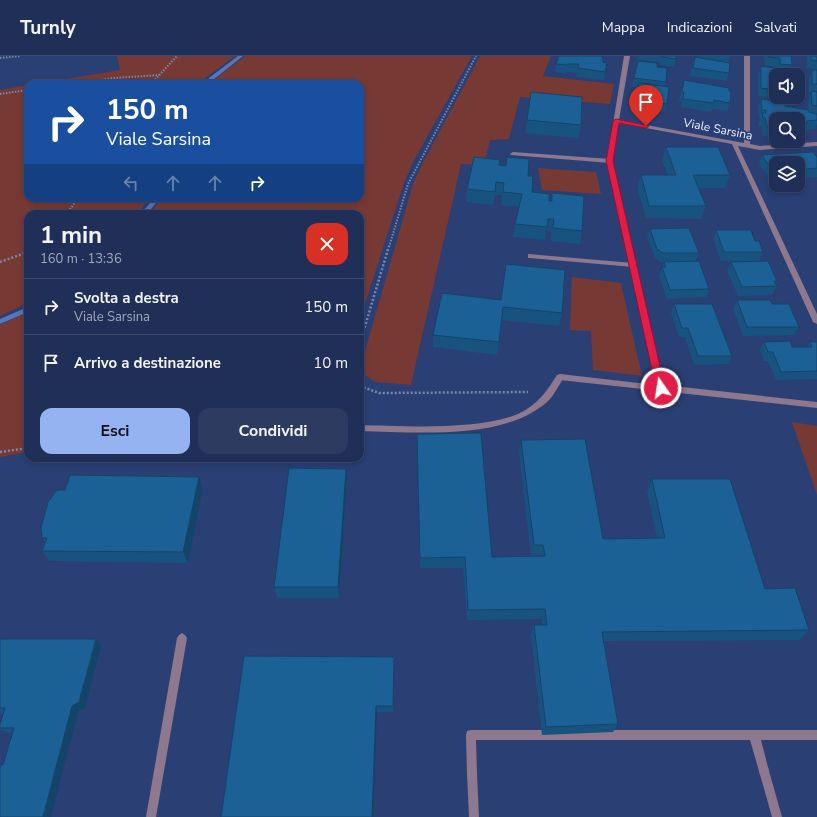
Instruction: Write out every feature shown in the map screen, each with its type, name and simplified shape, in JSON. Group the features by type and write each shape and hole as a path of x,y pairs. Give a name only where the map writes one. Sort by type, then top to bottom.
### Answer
{"street":[{"path":"627,56 610,161 661,388"},
{"path":"747,56 747,146"},
{"name":"Viale Sarsina","path":"616,121 760,148 817,144"},
{"path":"734,143 817,322"},
{"path":"513,154 610,161"},
{"path":"530,256 633,265"},
{"path":"364,428 460,428 515,418 531,410 544,400 560,377 817,405"},
{"path":"151,817 182,638"},
{"path":"474,817 471,735 817,735"},
{"path":"754,735 777,817"}],"path":[{"path":"0,58 21,56"},
{"path":"154,80 177,56"},
{"path":"364,330 408,184 476,56"},
{"path":"100,80 159,75"},
{"path":"0,94 24,91"},
{"path":"69,210 76,202"},
{"path":"0,262 24,253"},
{"path":"364,387 379,393 527,393 540,388 552,389"},
{"path":"0,452 24,449"}],"shaded area":[{"path":"117,56 235,56 204,80 59,80 120,70"},
{"path":"245,56 472,56 413,162 404,183 364,307 364,210 152,210 159,202 364,202 364,80 214,80"},
{"path":"480,56 551,56 543,76 614,84 610,104 520,97 509,139 490,140 484,165 461,164 411,385 375,382 365,375 364,355 413,184 422,164"},
{"path":"24,86 24,202 147,202 140,210 24,210 24,305 0,316 0,90"},
{"path":"538,168 596,172 601,194 542,190"},
{"path":"572,277 621,283 642,376 593,370 591,331 570,330"},
{"path":"24,314 24,453 0,457 0,325"},
{"path":"792,422 817,426 817,495"}],"building":[{"path":"559,56 602,56 603,62 607,63 605,72 578,68 579,64 556,64"},
{"path":"676,56 676,59 662,57"},
{"path":"768,56 791,56 792,65 780,64 780,58"},
{"path":"811,56 817,56 817,61 811,60"},
{"path":"695,57 730,63 729,73 693,68"},
{"path":"638,61 657,63 657,67 667,68 666,82 634,78"},
{"path":"761,66 774,68 769,68 769,89 761,88"},
{"path":"812,70 817,70 817,84 812,84"},
{"path":"684,80 729,88 729,91 731,91 730,103 714,100 714,103 683,99 684,92 682,92"},
{"path":"639,83 669,87 667,104 636,100"},
{"path":"811,91 817,92 817,106 812,105"},
{"path":"531,92 582,97 581,125 527,120"},
{"path":"761,99 769,100 769,104 784,104 785,106 808,110 809,112 817,114 817,120 807,121 807,124 805,124 805,112 769,112 769,127 767,127 762,113 766,113 766,110 762,110"},
{"path":"666,147 718,147 730,175 693,175 706,206 649,206 641,175 676,175"},
{"path":"813,152 817,157 817,168 805,169 805,156 769,156 769,166 762,155"},
{"path":"474,157 500,160 499,165 506,166 507,157 529,159 528,176 533,176 532,192 549,194 549,201 552,201 552,193 584,196 582,231 553,228 554,219 548,219 547,227 515,224 522,194 503,192 504,183 496,182 495,192 467,189"},
{"path":"689,228 699,253 663,253 657,249 650,229"},
{"path":"716,230 751,230 755,241 759,241 763,252 724,252"},
{"path":"699,261 709,289 670,290 662,267 666,267 664,262"},
{"path":"768,261 777,281 774,281 777,286 742,287 731,262"},
{"path":"506,264 565,270 562,313 503,307 499,342 433,335 442,293 501,300"},
{"path":"737,300 770,300 772,304 789,304 799,327 747,327"},
{"path":"674,304 712,304 732,356 698,356 688,328 682,328"},
{"path":"790,341 792,347 812,347 810,342 817,342 817,371 781,372 773,352 768,352 764,342"},
{"path":"481,433 492,557 545,556 543,545 534,545 521,440 585,439 603,539 665,538 652,479 730,479 765,589 795,588 809,630 602,632 618,724 546,727 534,625 547,625 545,609 468,610 465,557 420,558 417,434"},
{"path":"289,468 346,469 338,587 274,587"},
{"path":"70,475 199,477 183,552 42,551 47,538 42,538 41,528 48,502 57,490 65,490"},
{"path":"0,639 96,639 79,702 72,706 43,817 0,817 0,765 3,765 14,728 0,728 5,708 0,708"},
{"path":"244,656 394,657 393,706 376,706 372,817 221,817"}],"waterway":[{"path":"210,80 241,56"},
{"path":"147,210 154,202"},
{"path":"0,322 24,311"}],"route":[{"path":"646,126 616,121 610,161 661,388"}]}
